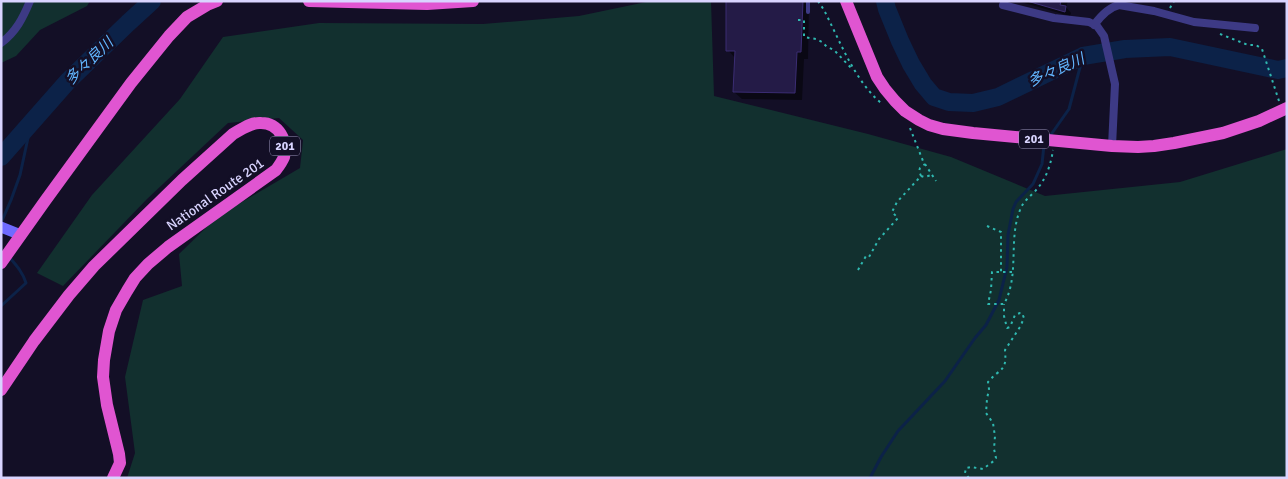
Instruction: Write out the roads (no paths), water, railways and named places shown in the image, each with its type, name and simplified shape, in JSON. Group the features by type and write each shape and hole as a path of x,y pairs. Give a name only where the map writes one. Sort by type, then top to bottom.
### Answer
{"highway":[{"path":"1,263 131,84 169,36 187,17 217,1"},
{"path":"309,1 473,1"},
{"name":"201","path":"846,1 877,77 884,89 912,116 929,125 943,129 1054,141 1138,147 1198,139 1242,127 1287,108"},
{"name":"National Route 201","path":"1,390 69,294 182,180 233,134 246,126 261,123 268,124 279,131 283,137 285,150 281,163 276,170 168,246 154,258 135,278 116,310 106,343 103,377 107,405 120,463 113,478"}],"main road":[{"path":"3,228 21,235"}],"street":[{"path":"1,43 16,30 30,1"},
{"path":"1003,5 1054,18 1089,22 1101,30 1115,84 1112,146"},
{"path":"1094,25 1098,19 1119,5 1154,11 1194,22 1255,28"}],"lane":[{"path":"808,1 808,12"}],"waterway":[{"name":"多々良川","path":"1,157 68,81 152,1"},
{"name":"多々良川","path":"885,1 900,41 923,84 934,97 949,102 973,103 998,97 1083,56 1125,49 1170,47 1278,70 1287,68"},
{"path":"1050,136 1069,109 1083,56"},
{"path":"1,223 20,175 31,124"},
{"path":"870,478 898,431 945,381 986,325 999,300 1007,267 1008,235 1013,209 1016,202 1033,184 1042,164 1045,143"},
{"path":"1,306 26,283 10,258"}]}
